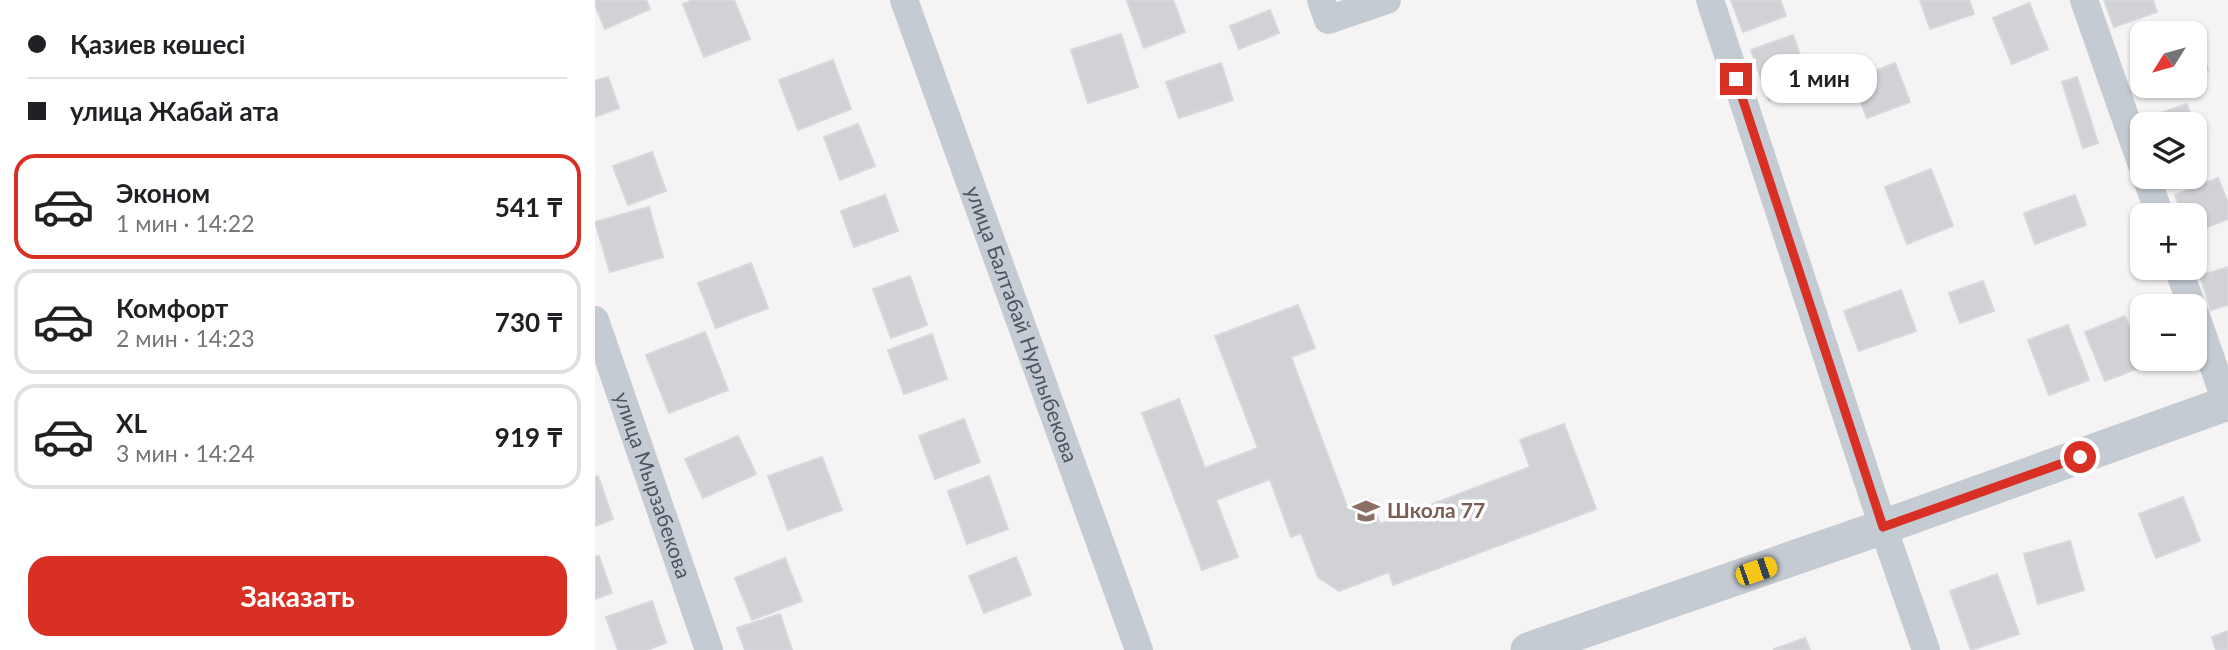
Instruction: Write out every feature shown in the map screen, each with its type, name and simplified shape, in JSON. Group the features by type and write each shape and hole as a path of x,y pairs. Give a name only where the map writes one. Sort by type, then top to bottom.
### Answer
{"street":[{"name":"улица Балтабай Нурлыбекова","path":"904,0 1139,650"},
{"path":"1321,0 1328,20 1387,0"},
{"path":"1710,0 1926,650"},
{"path":"2084,0 2130,131"},
{"name":"улица Мырзабекова","path":"595,320 709,650"},
{"path":"1546,647 2227,405 2207,348"}],"building":[{"path":"595,0 646,0 650,9 605,29"},
{"path":"693,0 734,0 750,39 704,57 683,4"},
{"path":"1173,0 1185,32 1144,48 1127,1"},
{"path":"1731,0 1780,0 1786,16 1743,32"},
{"path":"1920,0 1969,0 1974,14 1930,29"},
{"path":"2104,0 2153,0 2157,12 2114,27"},
{"path":"2029,3 2048,49 2012,64 1993,18"},
{"path":"1270,10 1279,33 1239,49 1230,26"},
{"path":"1121,34 1138,87 1088,103 1071,50"},
{"path":"1793,35 1811,85 1769,100 1751,50"},
{"path":"833,60 851,109 798,130 779,80"},
{"path":"1221,63 1233,100 1179,118 1166,82"},
{"path":"1895,63 1910,102 1867,118 1852,80"},
{"path":"608,77 619,108 595,117 595,81"},
{"path":"2077,77 2098,143 2083,148 2062,82"},
{"path":"2187,104 2190,112 2164,112"},
{"path":"858,124 875,166 840,180 824,137"},
{"path":"652,152 666,191 628,205 613,166"},
{"path":"1931,169 1953,226 1907,244 1885,187"},
{"path":"2218,178 2228,203 2228,219 2207,227 2207,203 2178,203 2175,195 2190,189 2207,189 2207,182"},
{"path":"885,195 898,231 854,247 841,211"},
{"path":"2075,195 2086,225 2035,244 2024,213"},
{"path":"649,207 663,257 610,272 595,222"},
{"path":"751,263 768,308 716,328 698,283"},
{"path":"2228,267 2228,305 2211,310 2201,280 2207,280 2207,274"},
{"path":"910,276 927,325 891,338 873,289"},
{"path":"1983,281 1994,311 1960,323 1949,293"},
{"path":"1901,290 1916,331 1859,351 1844,311"},
{"path":"1298,305 1315,348 1291,357 1348,509 1371,500 1380,524 1530,467 1520,440 1564,424 1596,509 1393,585 1389,572 1339,591 1318,577 1301,533 1291,537 1270,479 1216,500 1238,557 1202,570 1142,413 1179,399 1205,468 1258,448 1215,336"},
{"path":"2125,316 2130,329 2131,371 2105,381 2085,332"},
{"path":"2068,325 2089,380 2049,395 2028,340"},
{"path":"705,332 728,390 669,413 646,355"},
{"path":"932,334 947,379 904,394 888,350"},
{"path":"964,419 980,462 935,479 919,436"},
{"path":"738,436 756,474 703,498 685,459"},
{"path":"822,457 842,510 788,530 768,476"},
{"path":"598,476 613,519 595,526 595,477"},
{"path":"989,476 1008,529 967,544 948,491"},
{"path":"2183,497 2200,541 2156,558 2139,514"},
{"path":"2070,541 2084,590 2038,604 2024,554"},
{"path":"599,556 612,593 595,599 595,557"},
{"path":"1016,557 1031,595 984,613 969,576"},
{"path":"785,558 802,601 752,620 735,578"},
{"path":"1997,574 2019,634 1971,650 1950,591"},
{"path":"652,601 666,643 647,650 618,650 606,617"},
{"path":"780,614 792,650 745,650 737,628"},
{"path":"2228,631 2228,650 2216,650 2212,637"},
{"path":"1805,638 1810,650 1774,650 1774,649"}],"place":[{"name":"Школа 77","path":"1366,511"}],"route":[{"path":"1736,79 1883,527 2080,457"}]}
